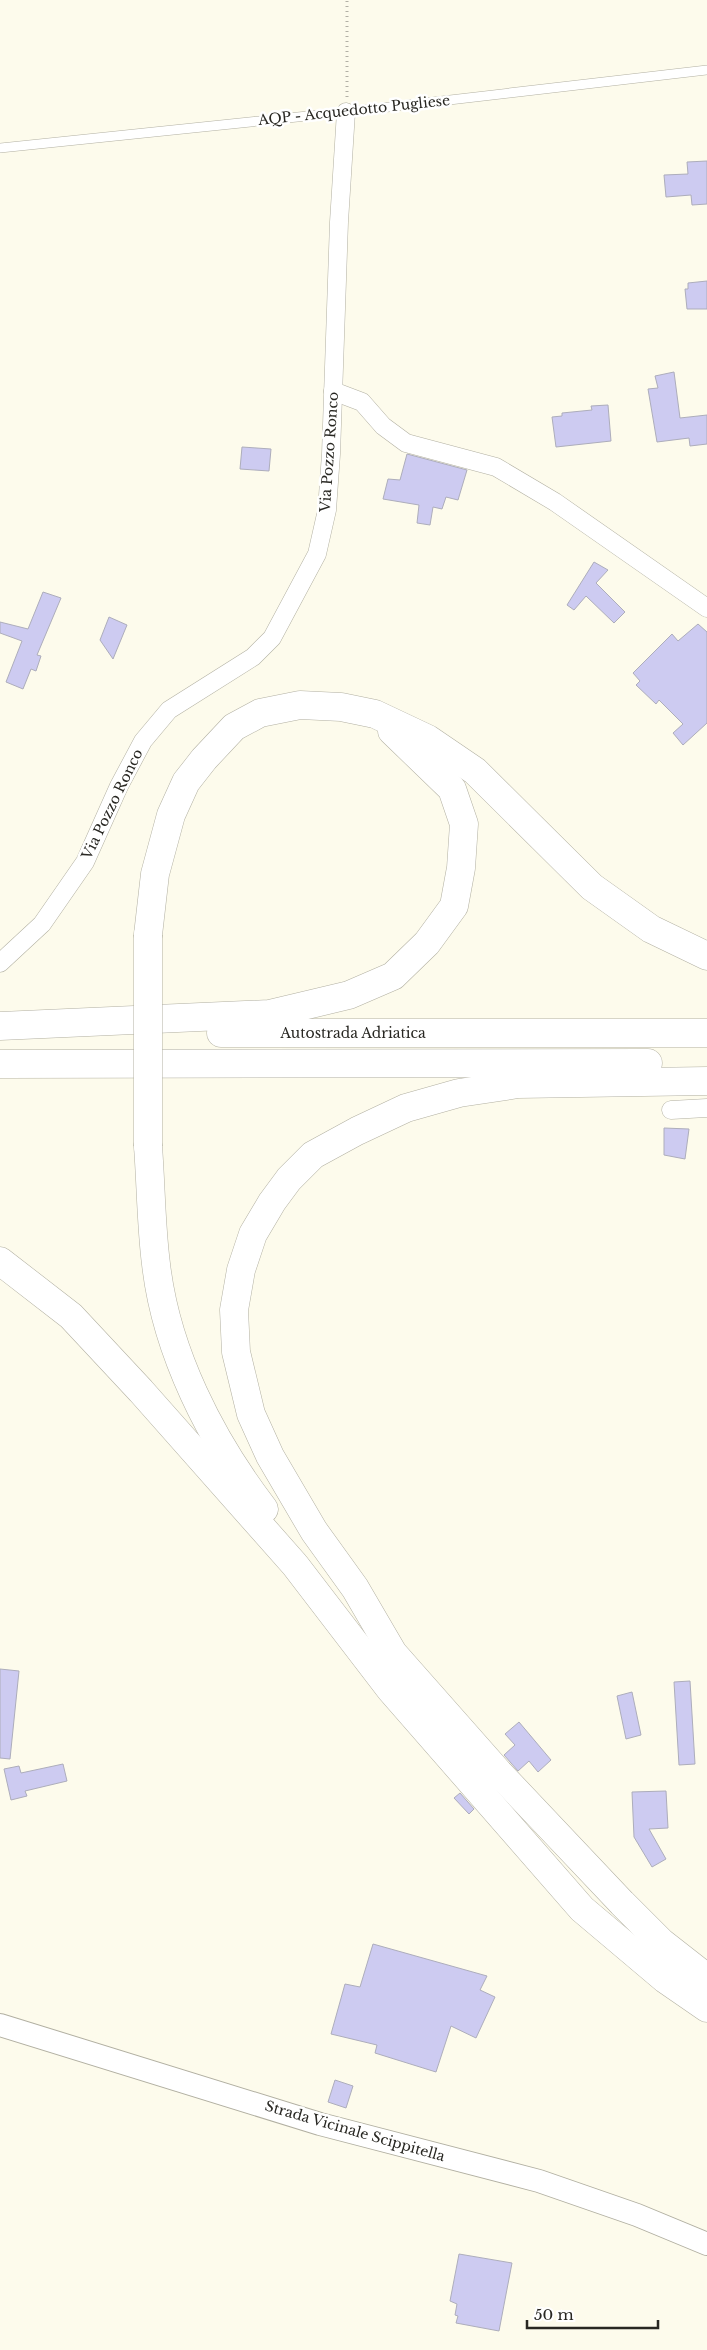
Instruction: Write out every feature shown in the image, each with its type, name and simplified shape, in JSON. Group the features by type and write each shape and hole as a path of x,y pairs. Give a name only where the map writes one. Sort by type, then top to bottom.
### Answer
{"highway":[{"path":"390,1689 303,1561 256,1498 218,1442 193,1389 170,1331 156,1265 148,1146 148,935 155,874 171,815 186,782 204,759 234,727 260,713 300,705 341,707 375,714 428,739 475,771 592,887 651,928 707,956"},
{"path":"0,1026 269,1014 349,995 393,976 427,943 454,906 461,868 464,824 452,789 375,714"},
{"name":"Autostrada Adriatica","path":"0,1032 707,1033"},
{"path":"0,1064 707,1063"},
{"path":"392,1653 356,1588 314,1531 270,1456 251,1414 236,1352 234,1310 241,1270 253,1234 289,1179 313,1155 406,1108 459,1093 518,1084 707,1081"},
{"path":"0,1261 71,1316 140,1391 294,1565 390,1689 582,1910 665,1979 707,2008"},
{"path":"303,1561 392,1653 499,1773 622,1903 661,1942 707,1978"}],"street":[{"name":"Via Pozzo Ronco","path":"0,963 42,924 85,862 143,741 169,710 253,657 272,638 317,554 327,510 339,222 346,112"},
{"path":"333,391 362,402 383,426 406,443 496,467 555,502 707,608"},
{"path":"671,1110 707,1108"},
{"name":"Strada Vicinale Scippitella","path":"0,2025 320,2124 539,2181 638,2215 707,2244"}],"lane":[{"name":"AQP - Acquedotto Pugliese","path":"0,148 346,112 707,70"}],"path":[{"path":"346,112 347,0"}],"building":[{"path":"707,161 707,204 692,205 691,195 666,197 664,175 688,174 687,162"},
{"path":"707,281 707,309 687,309 685,289 688,289 688,283"},
{"path":"674,372 680,418 707,415 707,444 690,446 689,438 657,442 648,389 658,388 655,376"},
{"path":"608,405 611,441 556,447 552,417 562,416 562,413 592,410 591,406"},
{"path":"242,447 271,449 269,471 240,469"},
{"path":"407,454 467,470 458,500 446,497 442,509 433,507 430,525 417,523 419,505 383,499 388,479 400,480"},
{"path":"594,562 608,570 596,583 625,612 614,623 586,596 574,610 567,605"},
{"path":"43,592 61,598 37,655 41,656 36,671 31,669 23,689 6,682 22,641 0,633 0,622 28,629"},
{"path":"109,617 127,625 113,659 100,640"},
{"path":"698,624 707,632 707,723 683,745 673,733 683,724 659,700 656,704 636,685 640,681 633,673 672,634 678,641"},
{"path":"664,1128 689,1129 685,1159 664,1155"},
{"path":"0,1669 19,1671 10,1759 0,1758"},
{"path":"690,1681 695,1764 679,1765 674,1682"},
{"path":"632,1692 641,1735 626,1739 617,1696"},
{"path":"519,1722 551,1760 538,1772 529,1761 518,1771 504,1755 515,1745 505,1734"},
{"path":"63,1764 67,1781 25,1791 27,1796 11,1800 4,1769 19,1766 21,1773"},
{"path":"666,1791 668,1828 649,1829 666,1859 652,1867 634,1837 632,1792"},
{"path":"460,1793 474,1809 469,1814 454,1798"},
{"path":"373,1944 487,1976 480,1990 495,1997 476,2038 451,2026 436,2072 375,2053 377,2045 331,2034 345,1984 360,1987"},
{"path":"335,2080 353,2086 346,2108 328,2102"},
{"path":"459,2254 512,2263 499,2331 456,2323 458,2316 455,2315 457,2304 450,2301"}]}
